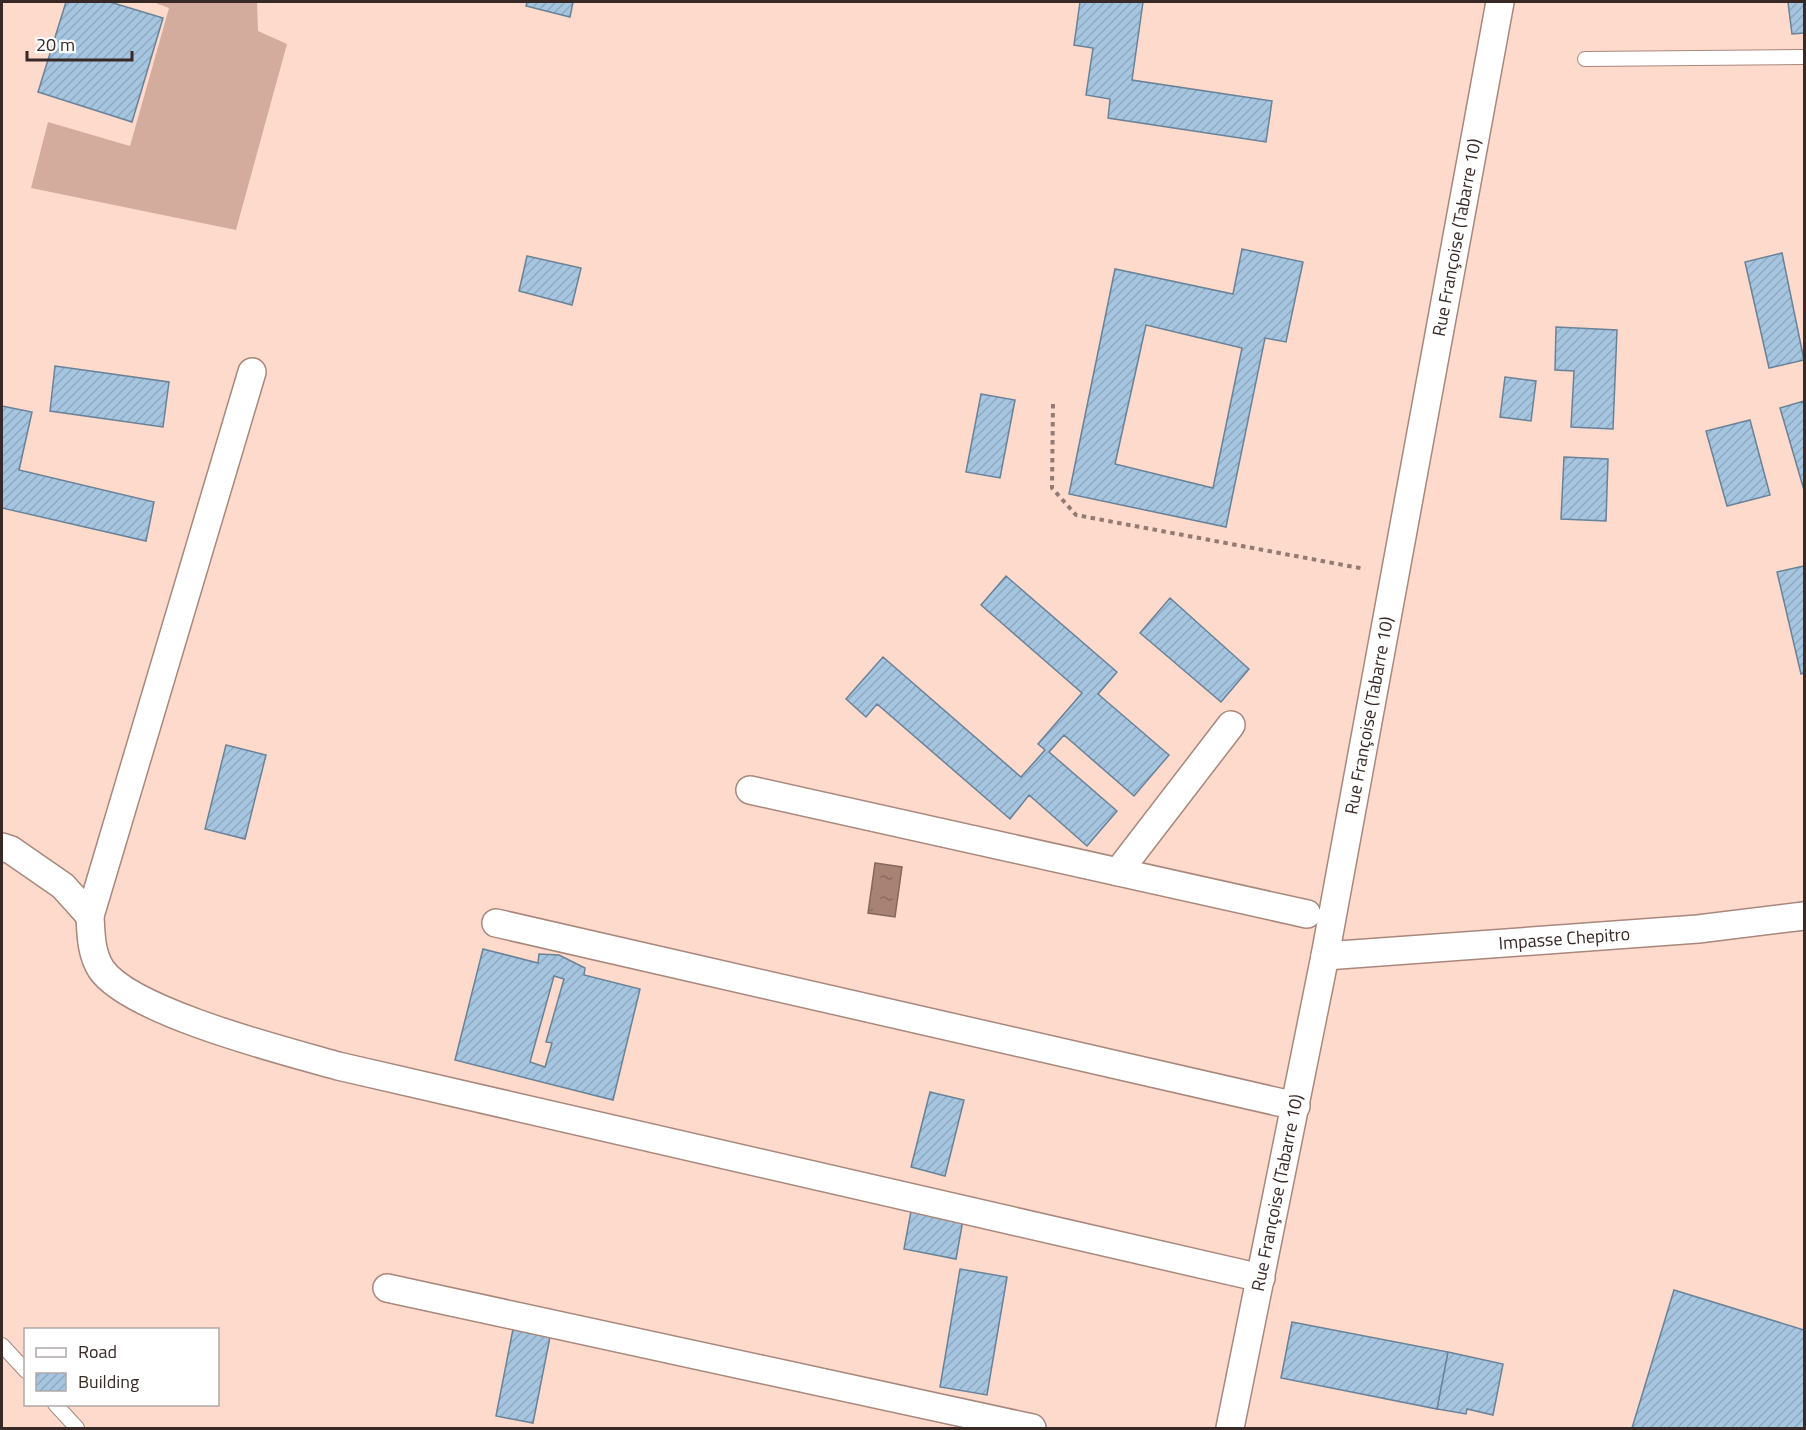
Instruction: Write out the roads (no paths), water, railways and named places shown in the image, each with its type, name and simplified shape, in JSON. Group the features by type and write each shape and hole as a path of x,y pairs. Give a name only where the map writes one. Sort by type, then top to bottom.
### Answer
{"street":[{"name":"Rue Françoise (Tabarre 10)","path":"1230,1428 1325,957 1320,916 1395,575 1500,2"},
{"path":"252,372 90,916 93,954 102,971 117,986 135,999 155,1007 267,1045 350,1068 1262,1278"},
{"path":"1118,872 1231,725"},
{"path":"750,790 1320,916"},
{"path":"2,847 11,850 63,886 90,916"},
{"name":"Impasse Chepitro","path":"1325,957 1698,929 1804,916"},
{"path":"496,923 1296,1106"},
{"path":"387,1288 1032,1428"}],"lane":[{"path":"1585,59 1804,57"},
{"path":"2,1345 24,1369"},
{"path":"57,1406 77,1428"}],"water":[{"path":"875,863 902,867 895,917 868,913"}]}
